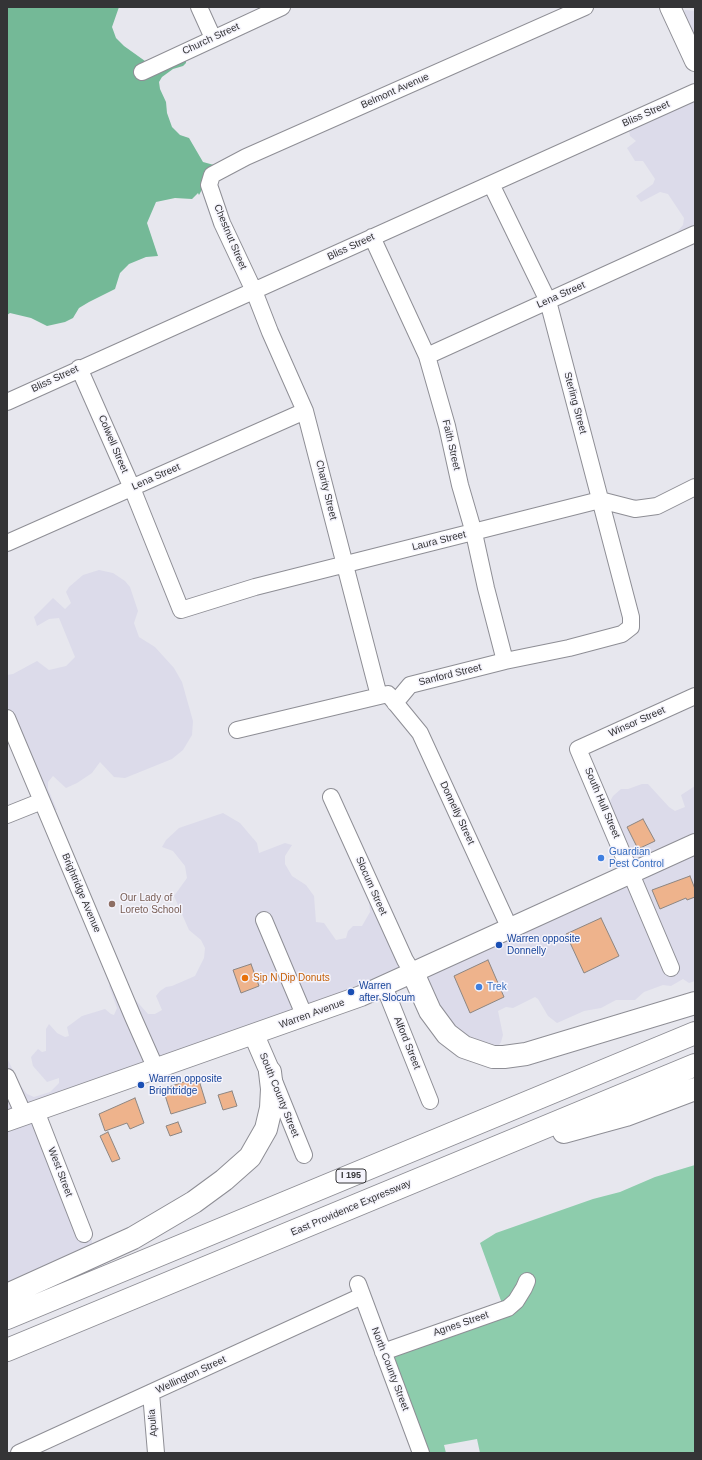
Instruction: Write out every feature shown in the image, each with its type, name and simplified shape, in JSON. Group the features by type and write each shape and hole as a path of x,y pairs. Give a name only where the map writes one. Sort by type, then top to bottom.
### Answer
{"highway":[{"path":"413,973 430,1011 444,1031 464,1047 493,1056 510,1057 526,1054 695,1003"},
{"name":"I 195","path":"7,1318 695,1033"},
{"name":"East Providence Expressway","path":"8,1350 695,1065"},
{"path":"7,1296 133,1238 194,1202 224,1180 250,1157 263,1134 271,1108 272,1089 270,1072"},
{"path":"478,1155 626,1115 695,1089"}],"main road":[{"path":"670,7 695,61"},
{"name":"Warren Avenue","path":"22,1115 305,1017 384,986 695,844"},
{"name":"South County Street","path":"254,1035 270,1072"}],"street":[{"path":"200,7 213,38"},
{"name":"Church Street","path":"142,72 282,7"},
{"name":"Belmont Avenue","path":"210,182 212,175 246,157 585,7"},
{"name":"Bliss Street","path":"7,402 79,368 254,291 695,92"},
{"name":"Chestnut Street","path":"210,182 209,186 222,222 254,291"},
{"name":"Sterling Street","path":"491,184 548,301 631,617 631,627 628,630"},
{"name":"Lena Street","path":"427,356 695,234"},
{"name":"Faith Street","path":"372,238 427,356 447,426 460,485 474,533 486,588 505,661"},
{"name":"Charity Street","path":"254,291 270,332 305,411 379,696"},
{"name":"Colwell Street","path":"79,368 132,488 181,610"},
{"name":"Lena Street","path":"7,543 305,411"},
{"name":"Laura Street","path":"181,610 255,587 600,500 635,509 657,506 695,487"},
{"name":"Sanford Street","path":"395,703 410,685 505,661 569,648 622,634 628,630"},
{"path":"237,730 388,694 395,703"},
{"name":"Winsor Street","path":"578,749 695,696"},
{"name":"Donnelly Street","path":"395,703 420,733 510,929"},
{"name":"Brightridge Avenue","path":"7,718 156,1069"},
{"name":"South Hull Street","path":"578,749 632,873 671,968"},
{"name":"Slocum Street","path":"331,797 405,960 413,973"},
{"path":"7,816 42,801"},
{"path":"264,920 305,1017"},
{"name":"Alford Street","path":"384,986 430,1101"},
{"name":"South County Street","path":"270,1072 304,1155"},
{"name":"West Street","path":"7,1077 22,1115 84,1234"},
{"name":"Agnes Street","path":"383,1352 508,1308 516,1301 527,1281"},
{"name":"North County Street","path":"360,1290 421,1453"},
{"name":"Wellington Street","path":"26,1451 151,1393 360,1290"},
{"name":"Apulia","path":"151,1393 156,1453"}],"shaded area":[{"path":"685,10 695,11 695,59 683,15"},
{"path":"695,94 695,240 672,238 683,225 684,218 668,194 660,192 641,202 636,196 653,184 655,179 643,161 635,161 627,148 636,141 630,136 628,125"},
{"path":"99,570 113,573 125,581 130,587 138,611 134,623 139,637 155,647 174,668 182,682 193,721 192,735 183,750 172,759 125,778 114,777 100,762 92,773 66,788 53,776 48,782 48,789 57,810 54,810 7,716 7,675 13,674 37,661 49,670 66,666 75,657 59,618 49,619 37,626 34,617 53,598 65,609 71,603 66,592 69,587 83,575"},
{"path":"642,784 648,784 669,807 675,811 685,807 681,795 695,786 695,981 689,983 683,979 671,986 663,985 644,992 635,1000 616,1000 601,1008 584,1011 557,1023 548,1016 538,999 535,997 513,1008 506,1007 498,1011 503,1035 501,1042 494,1053 443,1021 421,966 629,870 605,811 613,796 621,789 628,789"},
{"path":"223,813 240,823 257,843 259,853 285,843 292,845 285,856 285,864 292,876 306,885 314,896 316,922 324,923 336,940 346,938 348,931 353,926 362,926 370,912 369,902 375,903 414,967 39,1105 92,1241 91,1252 7,1284 7,1062 8,1060 20,1085 27,1094 34,1097 50,1092 59,1083 59,1078 47,1082 33,1066 31,1057 38,1049 42,1052 46,1051 46,1029 49,1024 57,1033 65,1037 69,1036 67,1027 82,1016 105,1009 114,1015 117,1008 109,986 110,984 132,996 148,1014 155,1014 162,1010 156,996 160,991 166,987 195,976 204,958 205,948 201,940 189,930 174,896 187,878 185,866 173,851 162,847 166,840 179,828"}],"green space":[{"path":"7,7 119,7 112,27 116,38 124,46 145,61 152,59 186,60 186,63 183,66 173,69 162,77 159,82 160,89 166,102 167,113 172,127 180,135 189,138 203,162 214,165 199,195 198,193 192,199 175,198 156,202 147,223 158,256 146,257 129,264 120,273 115,289 79,308 73,318 65,322 47,326 31,318 10,313 7,315"},
{"path":"695,1165 695,1453 480,1453 477,1439 444,1445 446,1453 421,1453 383,1347 504,1309 480,1243 496,1233 593,1199 620,1192 655,1177"}],"building":[{"path":"643,819 655,841 638,849 627,827"},
{"path":"690,876 695,889 695,897 687,900 686,898 660,909 652,890"},
{"path":"601,918 619,956 584,973 566,934"},
{"name":"Trek","path":"488,960 504,997 470,1013 454,976"},
{"path":"251,964 259,986 241,993 233,970"},
{"path":"198,1077 206,1103 171,1114 163,1089"},
{"path":"232,1091 237,1106 223,1110 218,1095"},
{"path":"135,1098 144,1123 130,1129 127,1123 105,1131 99,1114"},
{"path":"178,1122 182,1132 170,1136 166,1126"},
{"path":"108,1132 120,1159 112,1162 100,1136"}],"place":[{"name":"Guardian Pest Control","path":"601,858"},
{"name":"Our Lady of Loreto School","path":"112,904"},
{"name":"Warren opposite Donnelly","path":"499,945"},
{"name":"Sip N Dip Donuts","path":"245,978"},
{"name":"Trek","path":"479,987"},
{"name":"Warren after Slocum","path":"351,992"},
{"name":"Warren opposite Brightridge","path":"141,1085"}]}
